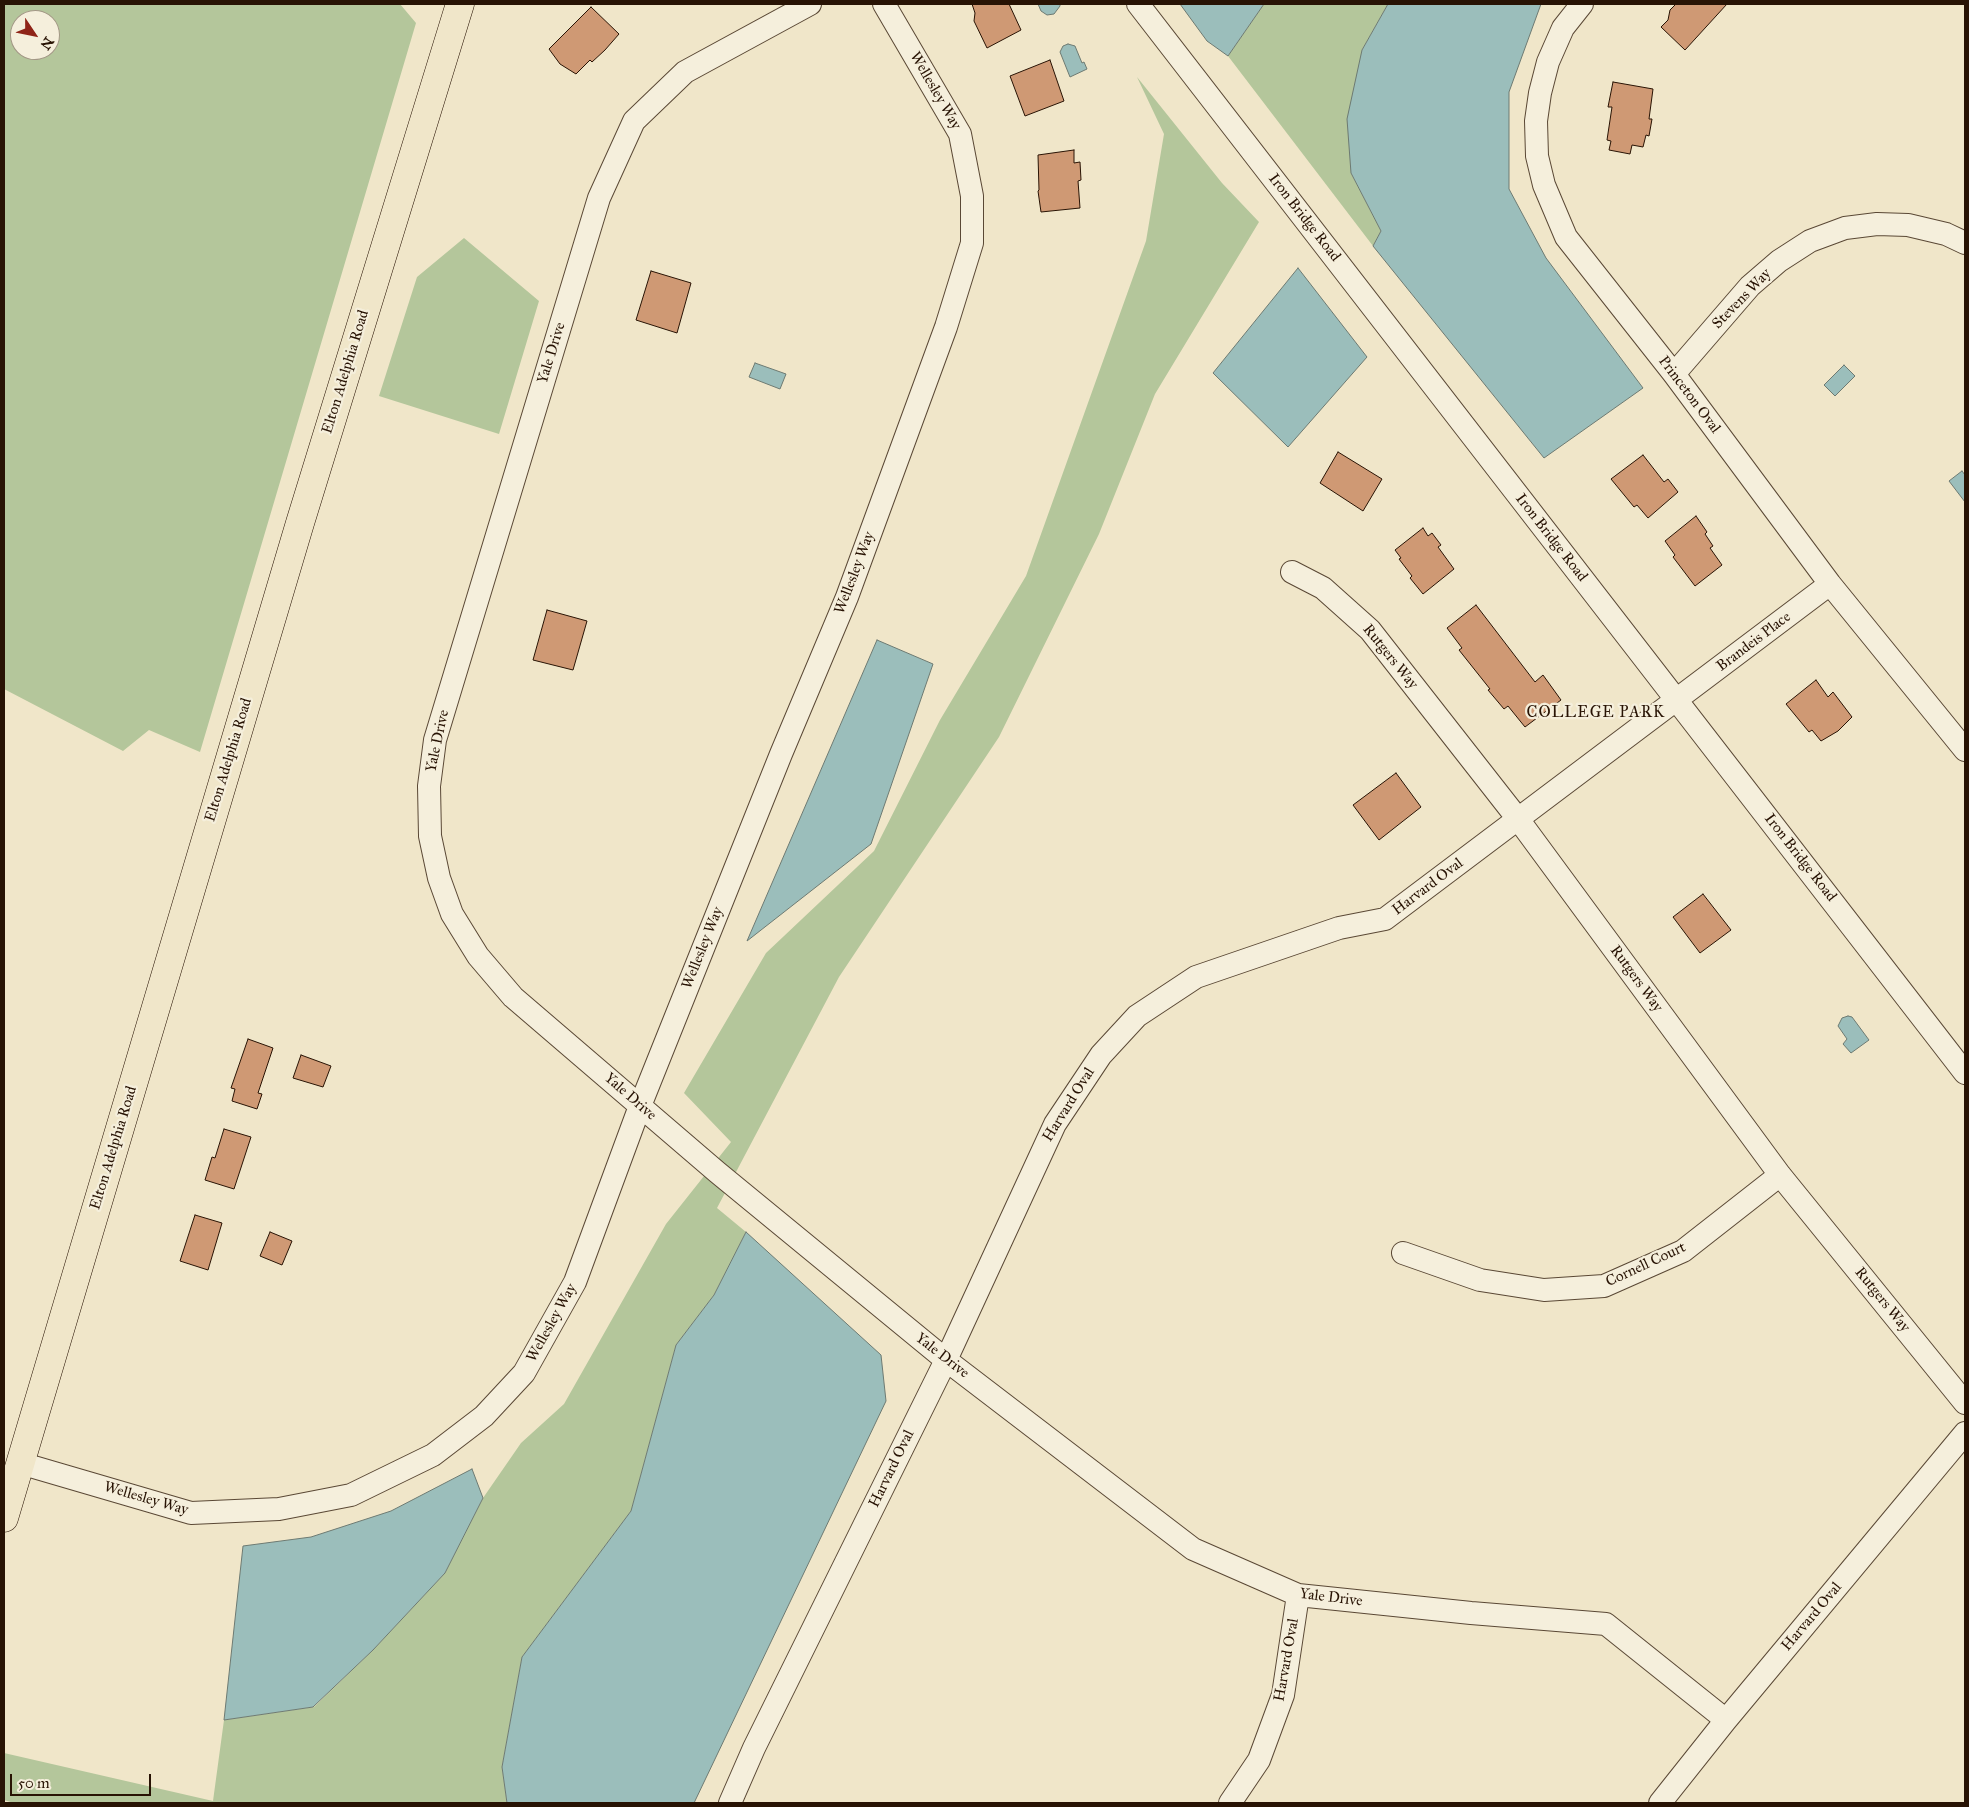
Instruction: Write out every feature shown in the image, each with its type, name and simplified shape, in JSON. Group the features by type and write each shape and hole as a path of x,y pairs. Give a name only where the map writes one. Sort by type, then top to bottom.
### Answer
{"main road":[{"name":"Elton Adelphia Road","path":"4,1518 297,533 460,4"}],"street":[{"name":"Yale Drive","path":"810,4 685,72 634,121 599,198 435,740 429,786 430,836 439,878 452,914 478,956 513,997 717,1172 946,1360 1193,1550 1298,1595 1471,1614 1606,1624 1726,1720"},
{"name":"Wellesley Way","path":"20,1463 191,1513 279,1510 351,1495 433,1455 484,1416 524,1373 575,1282 640,1106 778,762 847,597 946,326 972,244 972,196 960,134 884,4"},
{"name":"Iron Bridge Road","path":"1138,4 1965,1073"},
{"name":"Princeton Oval","path":"1582,4 1563,28 1548,62 1540,93 1536,121 1537,156 1544,186 1566,238 1674,374 1830,584 1965,750"},
{"name":"Stevens Way","path":"1674,374 1750,286 1779,261 1810,241 1845,228 1878,224 1908,225 1946,234 1965,243"},
{"name":"Rutgers Way","path":"1292,572 1323,588 1370,630 1518,819 1780,1175 1965,1403"},
{"name":"Brandeis Place","path":"1677,700 1830,584"},
{"name":"Harvard Oval","path":"730,1803 754,1748 946,1360 1054,1124 1101,1055 1137,1016 1196,977 1339,928 1385,919 1677,700"},
{"name":"Cornell Court","path":"1403,1253 1489,1282 1544,1290 1604,1286 1683,1251 1780,1175"},
{"name":"Harvard Oval","path":"1660,1803 1726,1720 1965,1433"},
{"name":"Harvard Oval","path":"1230,1803 1260,1760 1283,1696 1298,1595"}],"green space":[{"path":"4,4 400,4 416,23 200,752 149,730 123,751 4,689"},
{"path":"1264,4 1388,4 1362,50 1351,173 1381,231 1373,246 1228,56"},
{"path":"1137,77 1222,183 1259,222 1155,394 1099,534 999,737 839,977 717,1208 746,1232 714,1295 676,1345 631,1511 522,1657 502,1767 507,1803 14,1803 4,1800 4,1753 213,1801 224,1720 314,1707 373,1650 445,1573 483,1498 521,1443 564,1404 666,1224 731,1142 684,1093 766,953 874,851 940,720 1026,576 1146,241 1164,134"},
{"path":"464,238 539,301 499,434 379,396 417,277"}],"water":[{"path":"1038,4 1060,4 1060,6 1054,14 1047,15 1041,11"},
{"path":"1180,4 1264,4 1228,56 1207,41"},
{"path":"1388,4 1541,4 1509,92 1509,189 1546,258 1643,388 1544,458 1373,246 1381,231 1351,173 1347,119 1362,50"},
{"path":"1068,44 1075,46 1082,63 1084,62 1087,69 1070,77 1060,52 1063,46"},
{"path":"1298,268 1367,357 1288,447 1213,373"},
{"path":"755,363 786,374 780,389 749,377"},
{"path":"1844,365 1855,376 1835,396 1824,385"},
{"path":"1962,471 1965,475 1965,502 1949,481"},
{"path":"877,640 933,664 871,844 747,941"},
{"path":"1852,1017 1869,1040 1851,1053 1843,1044 1847,1039 1838,1026 1842,1018"},
{"path":"746,1232 881,1355 886,1401 694,1803 507,1803 502,1767 522,1657 631,1511 676,1345 714,1295"},
{"path":"472,1469 483,1498 445,1573 373,1650 313,1707 224,1720 243,1546 311,1537 391,1511"}],"building":[{"path":"972,4 1009,4 1021,30 987,48 974,21 975,13"},
{"path":"1676,4 1727,4 1685,50 1661,27 1668,20 1670,10"},
{"path":"591,7 619,34 605,50 592,62 590,60 576,74 560,64 549,49"},
{"path":"1050,60 1064,101 1025,116 1010,76"},
{"path":"1613,82 1653,89 1649,119 1652,119 1649,136 1646,135 1643,147 1632,145 1630,154 1609,150 1611,141 1607,140 1612,107 1608,107"},
{"path":"1074,150 1074,163 1080,162 1081,180 1078,181 1080,208 1041,212 1038,191 1038,155"},
{"path":"651,271 691,283 677,333 636,320"},
{"path":"1338,452 1382,479 1363,511 1320,483"},
{"path":"1643,455 1664,482 1668,479 1678,492 1648,518 1637,505 1634,507 1611,479"},
{"path":"1696,516 1707,532 1705,534 1713,546 1710,548 1722,565 1695,586 1673,557 1675,555 1665,541"},
{"path":"1423,528 1428,536 1432,533 1441,545 1438,547 1454,569 1423,594 1410,578 1412,576 1399,559 1401,558 1395,550"},
{"path":"1476,605 1535,682 1543,675 1561,700 1525,727 1508,706 1504,709 1488,690 1490,689 1459,650 1462,648 1447,628"},
{"path":"547,610 587,621 573,670 533,660"},
{"path":"1816,680 1828,697 1833,692 1852,717 1838,731 1821,741 1812,730 1809,732 1786,704"},
{"path":"1396,773 1421,807 1379,840 1353,805"},
{"path":"1703,894 1731,930 1700,953 1673,917"},
{"path":"248,1039 273,1048 258,1093 262,1094 257,1109 232,1101 235,1089 231,1088"},
{"path":"301,1055 331,1066 323,1087 293,1078"},
{"path":"224,1129 251,1137 234,1189 205,1180 212,1157 215,1158"},
{"path":"195,1215 222,1223 208,1270 180,1261"},
{"path":"270,1232 292,1241 282,1265 260,1256"}],"district":[{"name":"COLLEGE PARK","path":"1596,713"}]}
